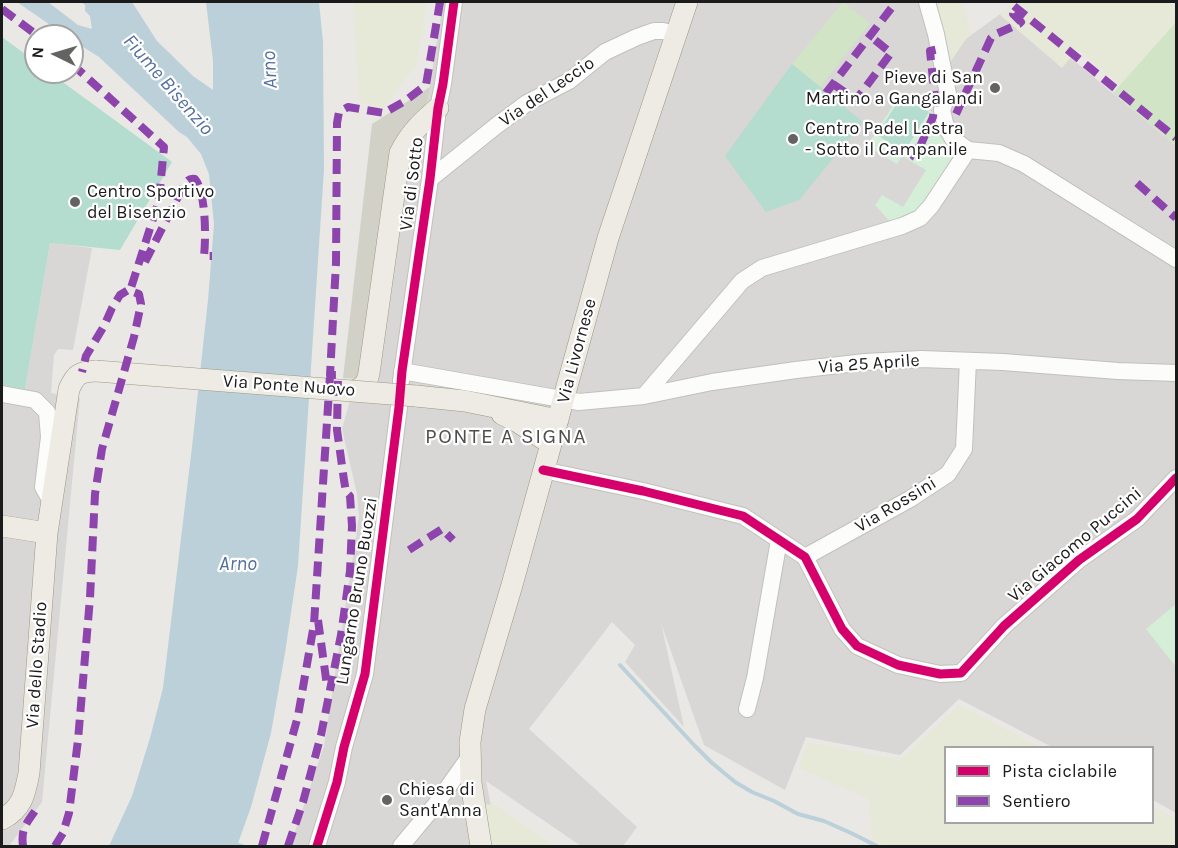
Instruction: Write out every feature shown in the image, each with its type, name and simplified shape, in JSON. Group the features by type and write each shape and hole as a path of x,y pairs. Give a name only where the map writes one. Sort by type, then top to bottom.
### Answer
{"main road":[{"name":"Via Livornese","path":"481,846 471,783 470,756 475,710 608,238 687,2"},
{"path":"353,391 364,386 368,381 400,153 412,132 438,108"},
{"name":"Via Ponte Nuovo","path":"96,371 353,391 404,389 558,420"},
{"name":"Via dello Stadio","path":"2,819 21,803 29,773 47,533 69,389 74,379 82,372 96,371"},
{"name":"Via Ponte Nuovo","path":"483,404 518,422 551,444"},
{"path":"2,526 47,533"}],"street":[{"name":"Via di Sotto","path":"404,389 438,108 454,2"},
{"path":"927,2 948,94 942,110 946,127 953,139 968,150 999,153 1024,164 1176,257"},
{"name":"Via del Leccio","path":"430,179 527,103 569,81 605,52 654,31 676,34"},
{"path":"644,396 742,281 762,268 902,226 920,218 931,206 968,150"},
{"name":"Via 25 Aprile","path":"404,389 564,399 579,402 644,396 712,382 865,362 921,359 1176,373"},
{"name":"Via Rossini","path":"805,557 910,499 948,474 963,449 968,361"},
{"name":"Lungarno Bruno Buozzi","path":"317,846 337,782 344,747 365,674 404,389"},
{"name":"Via dello Stadio","path":"2,394 35,400 47,412 49,437 43,487 51,501"},
{"name":"Via Giacomo Puccini","path":"543,470 643,490 743,516 805,557 842,628 857,646 898,665 940,674 961,673 1004,626 1078,560 1137,519 1176,478"},
{"path":"747,709 755,678 779,540"},
{"path":"401,846 436,804 470,756"}],"shaded area":[{"path":"443,2 955,2 967,38 1010,7 1176,146 1176,813 1154,801 1154,746 1050,746 959,699 900,755 806,737 785,790 704,745 661,623 684,727 625,662 635,645 612,622 529,729 637,827 623,846 581,846 486,781 499,846 290,846 324,746 359,517 357,494 342,429 356,379 394,149 426,110"},
{"path":"430,87 426,110 407,125 363,379 343,378 372,124"},
{"path":"50,243 92,248 73,350 58,349 54,355 51,393 80,398 42,802 9,846 2,846 2,385 25,389"}],"green space":[{"path":"353,2 427,2 417,64 383,108 359,102"},
{"path":"843,2 870,23 820,87 792,64"},
{"path":"932,2 963,2 971,35 949,64"},
{"path":"1012,2 1168,2 1176,8 1176,22 1120,86 1078,49 1062,68 1000,15"},
{"path":"1176,22 1176,146 1113,93"},
{"name":"Centro Sportivo del Bisenzio","path":"2,37 24,53 24,84 65,84 172,162 120,250 50,243 25,389 2,385"},
{"name":"Centro Padel Lastra - Sotto il Campanile","path":"792,64 863,122 799,200 766,212 725,156"},
{"path":"901,93 937,115 959,153 924,207 892,224 875,205 882,195 903,207 926,170 902,156 897,164 867,146"},
{"path":"902,95 929,112 904,152 877,135"},
{"path":"1176,604 1176,667 1146,629"},
{"path":"959,705 1038,746 944,746 944,824 1154,824 1154,807 1176,819 1176,846 886,846 872,840 869,799 799,768 808,742 900,760"},
{"path":"481,803 497,806 554,846 489,846"}],"water":[{"name":"Arno","path":"17,2 48,2 77,24 49,24"},
{"name":"Arno","path":"81,2 132,2 157,41 193,76 213,90 213,61 206,2 319,2 323,42 324,169 298,566 271,733 251,807 237,846 109,846 132,796 163,688 192,447 214,224 209,174 201,154 187,137 99,57 84,48 84,27 92,29 90,16"}],"waterway":[{"path":"620,665 694,745 735,782 798,814 824,821 877,846"},
{"path":"238,845 242,846"}],"marked path":[{"path":"288,846 303,802 321,735 341,635 350,571 352,526 350,496 346,492 337,430 338,375 330,375 336,263 337,123 339,112 348,107 384,113 426,85 440,2"},
{"path":"826,93 896,2"},
{"path":"1014,6 1176,138"},
{"path":"2,9 24,26"},
{"path":"956,114 991,38 1021,22 1013,14 1014,9"},
{"path":"833,84 856,100 891,53 870,36"},
{"path":"919,149 933,117 935,99 930,51 939,49"},
{"path":"84,75 164,147 159,200 130,291"},
{"path":"917,149 921,153 917,157 913,153 917,149"},
{"path":"145,262 183,187 193,179 199,185 203,204 204,256 212,256"},
{"path":"1137,183 1176,218"},
{"path":"55,846 63,833 69,813 78,740 90,598 95,494 102,449 134,337 141,304 139,294 128,290 120,295 86,356 82,372"},
{"path":"262,846 298,716 314,624 330,375"},
{"path":"409,550 442,529 453,540"},
{"path":"318,620 327,686"},
{"path":"23,846 25,828 35,811"}],"cycle path":[{"path":"317,846 337,782 344,747 365,674 402,371 454,2"},
{"path":"543,470 643,491 743,516 805,557 842,629 857,646 898,665 940,674 961,673 1004,626 1079,560 1137,519 1176,478"}],"place":[{"name":"Pieve di San Martino a Gangalandi","path":"995,88"},
{"name":"Centro Padel Lastra - Sotto il Campanile","path":"793,139"},
{"name":"Centro Sportivo del Bisenzio","path":"75,202"},
{"name":"Chiesa di Sant'Anna","path":"387,800"}],"district":[{"name":"PONTE A SIGNA","path":"506,437"}],"water label":[{"name":"Fiume Bisenzio","path":"168,85"}]}
